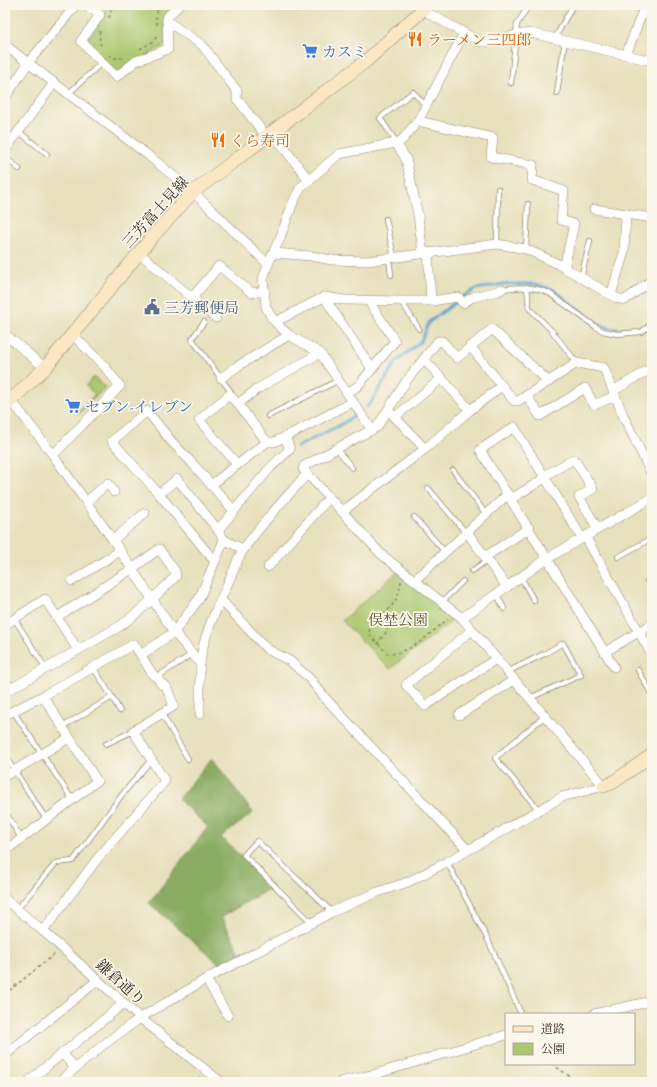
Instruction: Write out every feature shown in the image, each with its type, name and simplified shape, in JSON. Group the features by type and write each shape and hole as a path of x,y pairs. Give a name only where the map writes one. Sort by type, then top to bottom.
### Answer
{"main road":[{"name":"三芳富士見線","path":"7,402 45,368 152,237 193,192 366,61 426,6"},
{"path":"604,786 612,783 652,756"}],"street":[{"path":"5,98 28,63 76,5"},
{"path":"86,5 100,16 81,41 116,77 136,61 168,49 167,18 179,5"},
{"path":"626,55 644,5"},
{"path":"426,6 430,14 464,33 484,42 531,33 652,61"},
{"path":"167,21 202,45 237,91 237,99 309,180"},
{"path":"372,430 340,380 320,353 289,335 275,322 266,307 263,279 294,200 301,187 339,154 396,143 402,140 418,122 464,33"},
{"path":"5,45 149,156 193,192 268,264"},
{"path":"5,150 54,83"},
{"path":"418,122 492,138 491,157 533,165 532,180 564,190 561,220 574,224 564,268"},
{"path":"396,143 406,159 425,253 431,301"},
{"path":"594,209 652,218"},
{"path":"611,295 624,252 626,214"},
{"path":"274,253 311,256 332,260 367,261 497,244 526,249 564,268 616,298 625,300 652,280"},
{"path":"139,253 216,318"},
{"path":"192,298 220,266 252,293 264,291"},
{"path":"275,322 324,297 345,300 431,301 458,297 463,304 473,296 502,289"},
{"path":"324,297 372,369"},
{"path":"347,393 358,386 394,341 368,300"},
{"path":"59,1082 140,1018 206,978 332,912 378,892 408,882 447,862 467,849 562,797 604,786 459,616 381,554 303,469 304,466 376,427 407,380 438,341 442,341 457,358 492,329 548,382"},
{"path":"5,334 45,368"},
{"path":"52,455 120,386 72,334"},
{"path":"221,378 289,335"},
{"path":"470,346 514,401 518,401 527,396 577,363 604,368 614,394 652,475"},
{"path":"238,404 258,389 320,353"},
{"path":"424,359 470,410"},
{"path":"527,396 540,416 585,388 594,406 652,368"},
{"path":"396,417 442,378"},
{"path":"343,512 425,449 470,410 502,386"},
{"path":"237,464 199,420 230,395 267,442"},
{"path":"7,402 18,409 113,540 174,632 200,663"},
{"path":"211,485 267,442 274,442 285,438 353,402"},
{"path":"387,409 425,449"},
{"path":"216,559 211,557 159,494 112,442 147,411 172,442 234,511"},
{"path":"614,667 480,450 514,427 544,477 584,537 652,655"},
{"path":"218,530 270,468 290,449 285,438"},
{"path":"415,580 486,514 509,496 574,459 593,489 579,497 598,529"},
{"path":"200,714 200,663 202,648 222,600 223,594 243,549 307,474"},
{"path":"159,494 177,479 218,530 224,540 243,549"},
{"path":"86,502 108,483 114,492"},
{"path":"268,567 329,498"},
{"path":"459,616 497,594 548,558 652,498"},
{"path":"113,540 145,513"},
{"path":"486,559 529,528"},
{"path":"466,533 506,587"},
{"path":"141,655 174,632 199,599 224,540"},
{"path":"8,690 120,626 153,600 176,576 176,571 159,549 132,569 57,617"},
{"path":"72,581 120,551"},
{"path":"5,624 45,599 78,650"},
{"path":"222,600 267,649 290,661 309,678 326,699 467,849"},
{"path":"605,652 652,624"},
{"path":"472,630 406,685 425,706 496,659"},
{"path":"9,713 134,644 153,675 157,676 161,684 166,686 174,706 133,731 164,781 98,858 43,931"},
{"path":"459,715 514,680"},
{"path":"5,850 97,781 42,696"},
{"path":"5,776 68,738"},
{"name":"鎌倉通り","path":"5,899 140,1018 220,1082"},
{"path":"206,978 228,1016"},
{"path":"5,1055 98,980"},
{"path":"598,1013 652,1001"},
{"path":"32,1082 30,1080 124,1003"},
{"path":"340,1082 372,1075 505,1035"},
{"path":"62,1053 75,1068"}],"lane":[{"path":"511,83 517,24 529,5"},
{"path":"554,38 573,5"},
{"path":"557,93 565,40"},
{"path":"68,94 98,66"},
{"path":"396,143 380,118 413,92 426,106"},
{"path":"19,132 47,154"},
{"path":"5,158 19,169"},
{"path":"497,244 498,189"},
{"path":"526,249 528,204"},
{"path":"386,219 392,257 391,274"},
{"path":"581,278 590,241"},
{"path":"502,289 527,287 537,288 549,292 580,316 603,331 617,334 641,332 652,324"},
{"path":"527,287 529,308 551,330 577,363"},
{"path":"401,301 419,329"},
{"path":"204,322 192,338 231,392 230,395"},
{"path":"268,416 340,380"},
{"path":"337,449 352,468"},
{"path":"453,470 486,514"},
{"path":"428,488 466,533"},
{"path":"414,517 445,552"},
{"path":"618,557 652,538"},
{"path":"472,571 486,559"},
{"path":"521,577 534,601"},
{"path":"647,581 652,578"},
{"path":"442,602 463,581"},
{"path":"497,594 504,608"},
{"path":"14,618 46,669"},
{"path":"507,672 563,643 580,675 530,698"},
{"path":"157,676 192,654"},
{"path":"94,667 120,711"},
{"path":"638,670 652,695"},
{"path":"5,676 8,690"},
{"path":"62,727 112,697"},
{"path":"9,713 42,754 72,799"},
{"path":"162,714 188,759"},
{"path":"538,809 495,758 545,716"},
{"path":"106,744 133,731"},
{"path":"5,756 46,818"},
{"path":"17,909 56,863 73,860 151,760"},
{"path":"5,812 21,838"},
{"path":"312,923 244,855 257,841 332,912"},
{"path":"447,862 488,940 521,1013"}],"path":[{"path":"108,19 111,16 110,5"},
{"path":"158,27 156,16 159,5"},
{"path":"102,26 99,36 103,50"},
{"path":"137,51 154,41 158,31"},
{"path":"106,54 120,59 129,56"},
{"path":"402,570 401,588 397,598 388,611 378,616 369,626 368,634 388,654 396,654 410,648 459,616"},
{"path":"377,644 388,630 378,616"},
{"path":"5,994 62,948"},
{"path":"553,1065 578,1082"}],"green space":[{"path":"97,5 176,5 164,16 165,45 119,71 114,71 88,44 87,40 107,12"},
{"path":"94,377 105,387 79,414 78,412 95,394 86,386"},
{"name":"俣埜公園","path":"398,571 454,619 390,669 342,621"},
{"path":"212,758 253,813 221,837 272,887 221,917 241,954 222,966 149,903 208,827 178,799"}],"waterway":[{"path":"367,407 396,362 421,341 429,322 476,289 504,284 535,284 554,290 598,324 609,328 622,330 644,327 652,321"},
{"path":"297,447 342,424 354,416"}],"place":[{"name":"ラーメン三四郎","path":"415,39"},
{"name":"カスミ","path":"310,51"},
{"name":"くら寿司","path":"218,140"},
{"name":"三芳郵便局","path":"152,307"},
{"name":"セブン-イレブン","path":"73,406"}]}
